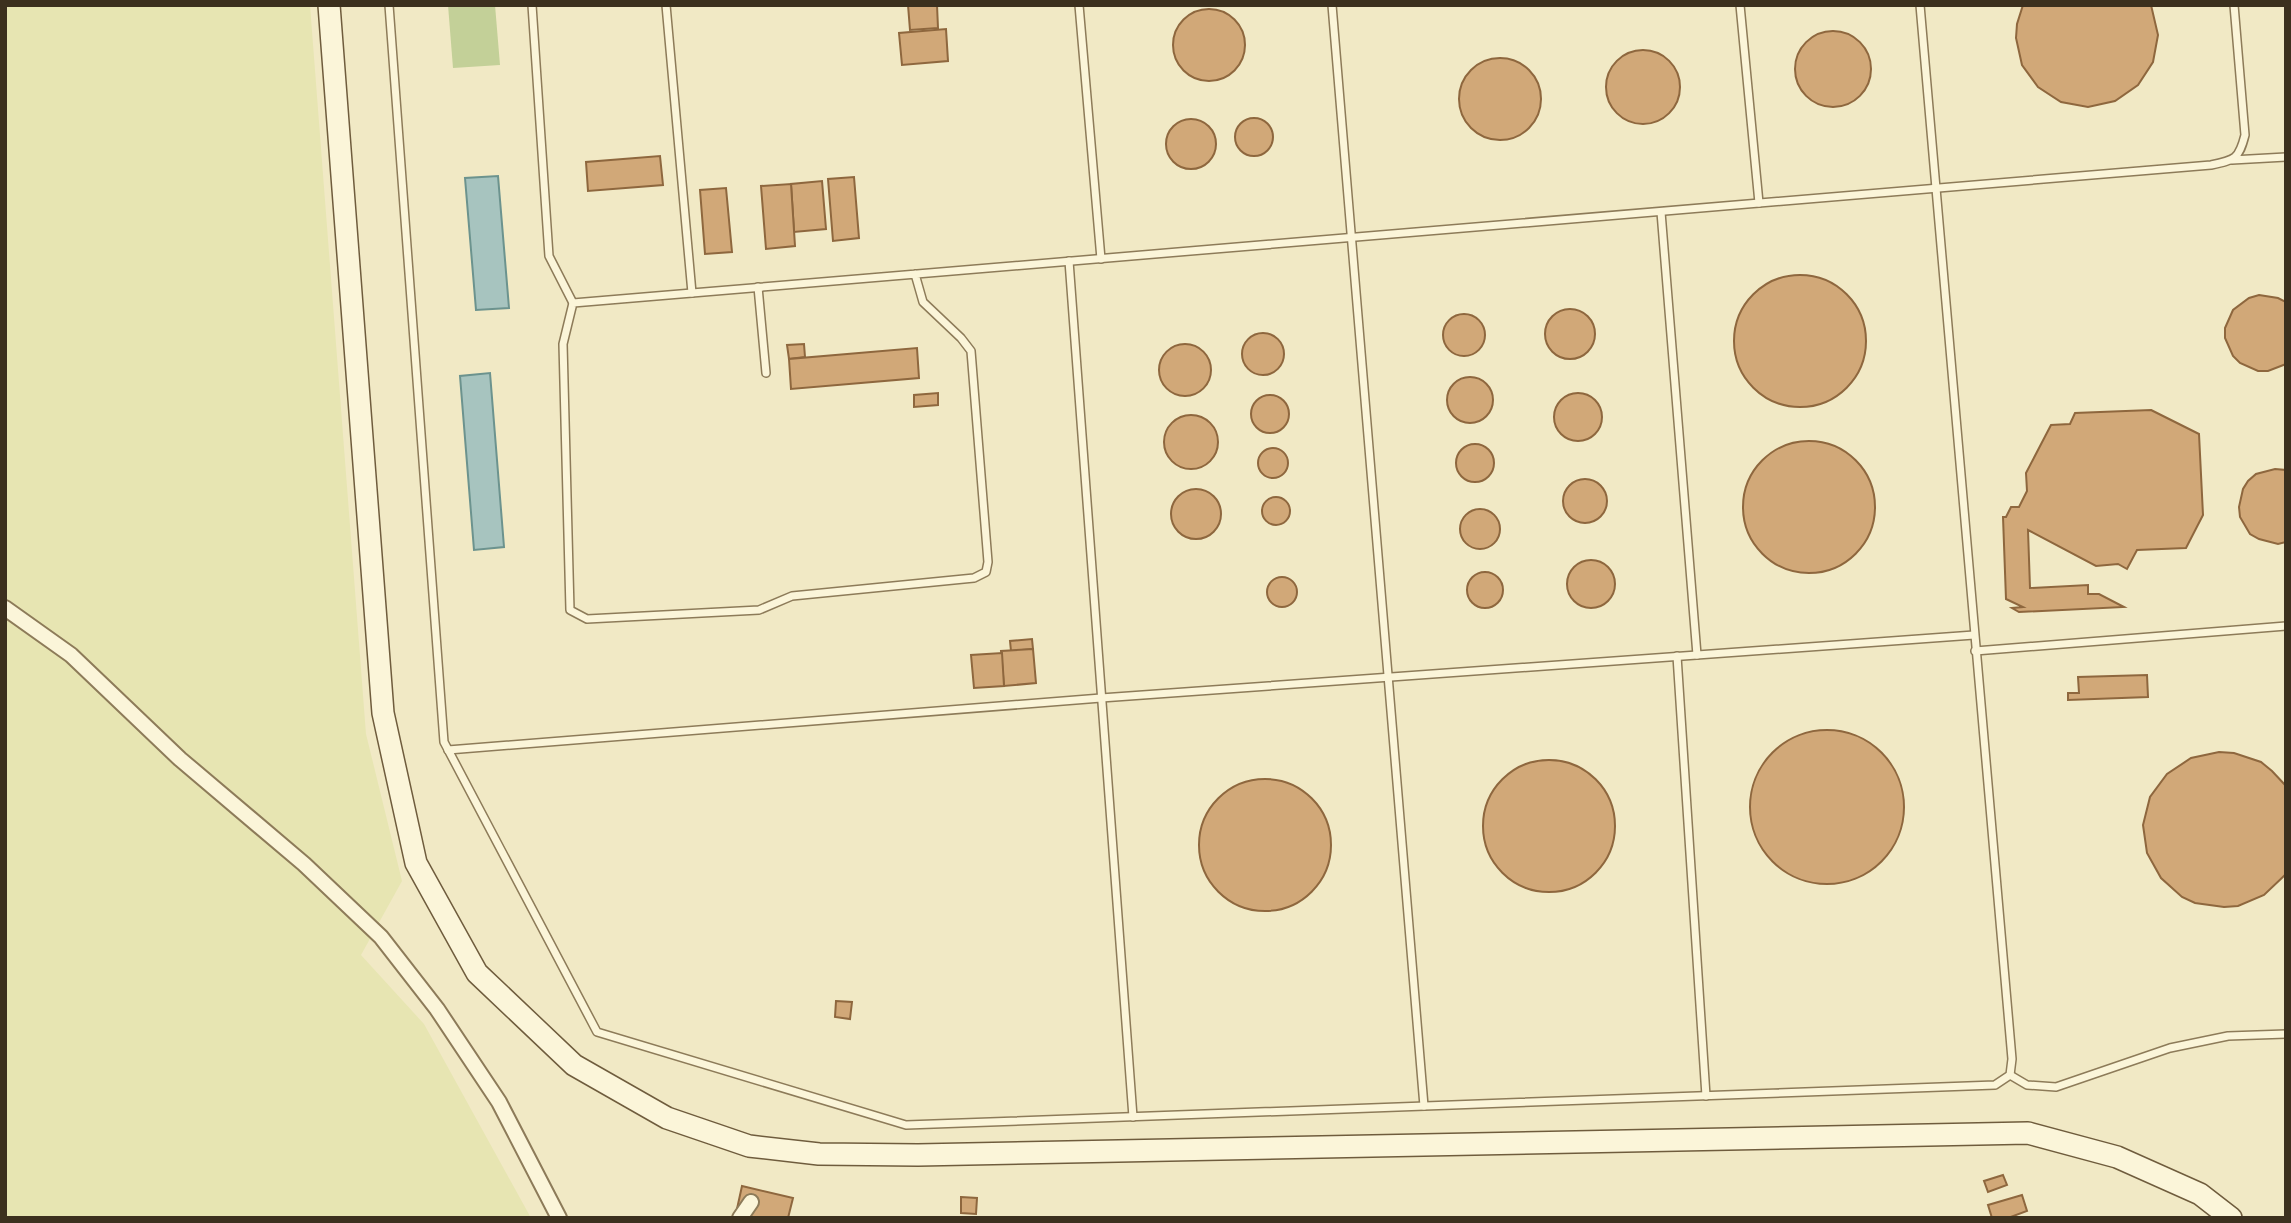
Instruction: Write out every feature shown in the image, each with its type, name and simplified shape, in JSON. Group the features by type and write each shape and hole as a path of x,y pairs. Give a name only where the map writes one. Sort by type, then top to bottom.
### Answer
{"street":[{"path":"329,5 383,713 416,863 477,973 574,1065 667,1118 749,1146 819,1154 932,1155 2028,1133 2117,1157 2200,1194 2231,1218"},
{"path":"5,608 71,655 180,759 304,864 381,937 436,1009 499,1102 559,1218"},
{"path":"740,1218 751,1202"}],"lane":[{"path":"389,5 444,742 597,1032 906,1125 1995,1085 2010,1075 2012,1059 1920,5"},
{"path":"532,5 549,256 573,303 563,344 570,610 587,619 759,610 792,596 974,579 986,572 988,562 971,351 923,302 915,274"},
{"path":"666,5 692,293"},
{"path":"1079,5 1101,259"},
{"path":"1332,5 1424,1106"},
{"path":"1740,5 1759,203"},
{"path":"2232,160 2240,152 2245,135 2234,5"},
{"path":"573,303 2286,157"},
{"path":"1661,212 1697,655"},
{"path":"1069,261 1133,1117"},
{"path":"758,288 766,373"},
{"path":"1975,651 2286,626"},
{"path":"448,750 1101,698 1974,635"},
{"path":"1677,656 1706,1096"},
{"path":"2010,1075 2027,1085 2056,1087 2170,1048 2228,1036 2286,1034"}],"shaded area":[{"path":"5,5 310,5 366,734 402,881 361,955 424,1024 531,1218 5,1218"}],"green space":[{"path":"448,5 495,5 500,65 453,68"}],"water":[{"path":"498,176 509,308 476,310 465,178"},
{"path":"490,373 504,547 474,550 460,376"}],"building":[{"path":"908,5 937,5 938,28 910,30"},
{"path":"2023,5 2151,5 2158,35 2153,62 2138,85 2115,101 2088,107 2061,102 2038,87 2022,65 2016,38"},
{"path":"1209,9 1229,15 1239,25 1245,45 1239,65 1229,75 1209,81 1189,75 1179,65 1173,45 1179,25 1189,15"},
{"path":"946,29 948,61 902,65 899,33"},
{"path":"1833,31 1847,34 1860,42 1868,55 1871,69 1868,83 1860,96 1847,104 1833,107 1819,104 1806,96 1798,83 1795,69 1798,55 1806,42 1819,34"},
{"path":"1643,50 1657,53 1669,61 1677,73 1680,87 1677,101 1669,113 1657,121 1643,124 1629,121 1617,113 1609,101 1606,87 1609,73 1617,61 1629,53"},
{"path":"1500,58 1516,61 1529,70 1538,83 1541,99 1538,115 1529,128 1516,137 1500,140 1484,137 1471,128 1462,115 1459,99 1462,83 1471,70 1484,61"},
{"path":"1254,118 1268,123 1273,137 1268,151 1254,156 1240,151 1235,137 1240,123"},
{"path":"1191,119 1208,127 1216,144 1208,161 1191,169 1174,161 1166,144 1174,127"},
{"path":"660,156 663,185 588,191 586,162"},
{"path":"854,177 859,238 833,241 828,179"},
{"path":"822,181 826,229 794,232 791,184"},
{"path":"791,184 795,246 766,249 761,186"},
{"path":"726,188 732,252 705,254 700,190"},
{"path":"1800,275 1825,280 1847,294 1861,316 1866,341 1861,366 1847,388 1825,402 1800,407 1775,402 1753,388 1739,366 1734,341 1739,316 1753,294 1775,280"},
{"path":"2259,295 2286,302 2286,364 2268,371 2258,371 2240,363 2233,356 2225,338 2225,328 2233,310 2249,298"},
{"path":"1570,309 1588,316 1595,334 1588,352 1570,359 1552,352 1545,334 1552,316"},
{"path":"1464,314 1479,320 1485,335 1479,350 1464,356 1449,350 1443,335 1449,320"},
{"path":"1263,333 1278,339 1284,354 1278,369 1263,375 1248,369 1242,354 1248,339"},
{"path":"804,344 805,357 789,359 787,345"},
{"path":"1185,344 1204,351 1211,370 1204,389 1185,396 1166,389 1159,370 1166,351"},
{"path":"917,348 919,378 791,389 789,359"},
{"path":"1470,377 1486,384 1493,400 1486,416 1470,423 1454,416 1447,400 1454,384"},
{"path":"938,393 938,405 914,407 914,395"},
{"path":"1578,393 1595,400 1602,417 1595,434 1578,441 1561,434 1554,417 1561,400"},
{"path":"1270,395 1284,400 1289,414 1284,428 1270,433 1256,428 1251,414 1256,400"},
{"path":"2151,410 2199,434 2203,515 2186,548 2137,550 2127,569 2118,564 2096,566 2028,530 2030,588 2088,585 2088,594 2099,594 2124,607 2019,612 2012,608 2023,607 2006,599 2003,517 2006,517 2011,507 2019,507 2027,491 2026,473 2051,425 2070,424 2075,413"},
{"path":"1191,415 1210,423 1218,442 1210,461 1191,469 1172,461 1164,442 1172,423"},
{"path":"1809,441 1834,446 1856,460 1870,482 1875,507 1870,532 1856,554 1834,568 1809,573 1784,568 1762,554 1748,532 1743,507 1748,482 1762,460 1784,446"},
{"path":"1475,444 1489,449 1494,463 1489,477 1475,482 1461,477 1456,463 1461,449"},
{"path":"1273,448 1284,452 1288,463 1284,474 1273,478 1262,474 1258,463 1262,452"},
{"path":"2275,469 2286,470 2286,542 2278,544 2250,534 2240,517 2239,507 2243,489 2248,481 2256,474"},
{"path":"1585,479 1601,485 1607,501 1601,517 1585,523 1569,517 1563,501 1569,485"},
{"path":"1196,489 1214,496 1221,514 1214,532 1196,539 1178,532 1171,514 1178,496"},
{"path":"1276,497 1286,501 1290,511 1286,521 1276,525 1266,521 1262,511 1266,501"},
{"path":"1480,509 1494,515 1500,529 1494,543 1480,549 1466,543 1460,529 1466,515"},
{"path":"1591,560 1608,567 1615,584 1608,601 1591,608 1574,601 1567,584 1574,567"},
{"path":"1485,572 1498,577 1503,590 1498,603 1485,608 1472,603 1467,590 1472,577"},
{"path":"1282,577 1293,581 1297,592 1293,603 1282,607 1271,603 1267,592 1271,581"},
{"path":"1032,639 1033,649 1011,651 1010,641"},
{"path":"1033,649 1036,683 1004,686 1001,651"},
{"path":"1002,653 1004,686 974,688 971,655"},
{"path":"2147,675 2148,697 2068,700 2068,693 2079,693 2078,677"},
{"path":"1827,730 1857,736 1882,752 1898,777 1904,807 1898,837 1882,862 1857,878 1827,884 1797,878 1772,862 1756,837 1750,807 1756,777 1772,752 1797,736"},
{"path":"2219,752 2234,753 2261,762 2286,786 2286,874 2264,895 2238,906 2195,903 2182,897 2161,878 2147,853 2143,825 2150,797 2167,774 2191,758"},
{"path":"1549,760 1574,765 1596,779 1610,801 1615,826 1610,851 1596,873 1574,887 1549,892 1524,887 1502,873 1488,851 1483,826 1488,801 1502,779 1524,765"},
{"path":"1265,779 1290,784 1312,798 1326,820 1331,845 1326,870 1312,892 1290,906 1265,911 1240,906 1218,892 1204,870 1199,845 1204,820 1218,798 1240,784"},
{"path":"836,1001 852,1002 850,1019 835,1017"},
{"path":"2003,1175 2007,1185 1988,1192 1984,1181"},
{"path":"742,1186 793,1198 788,1218 735,1218"},
{"path":"2022,1195 2027,1211 2008,1218 1992,1218 1988,1205"},
{"path":"961,1197 977,1198 976,1214 961,1213"}]}
